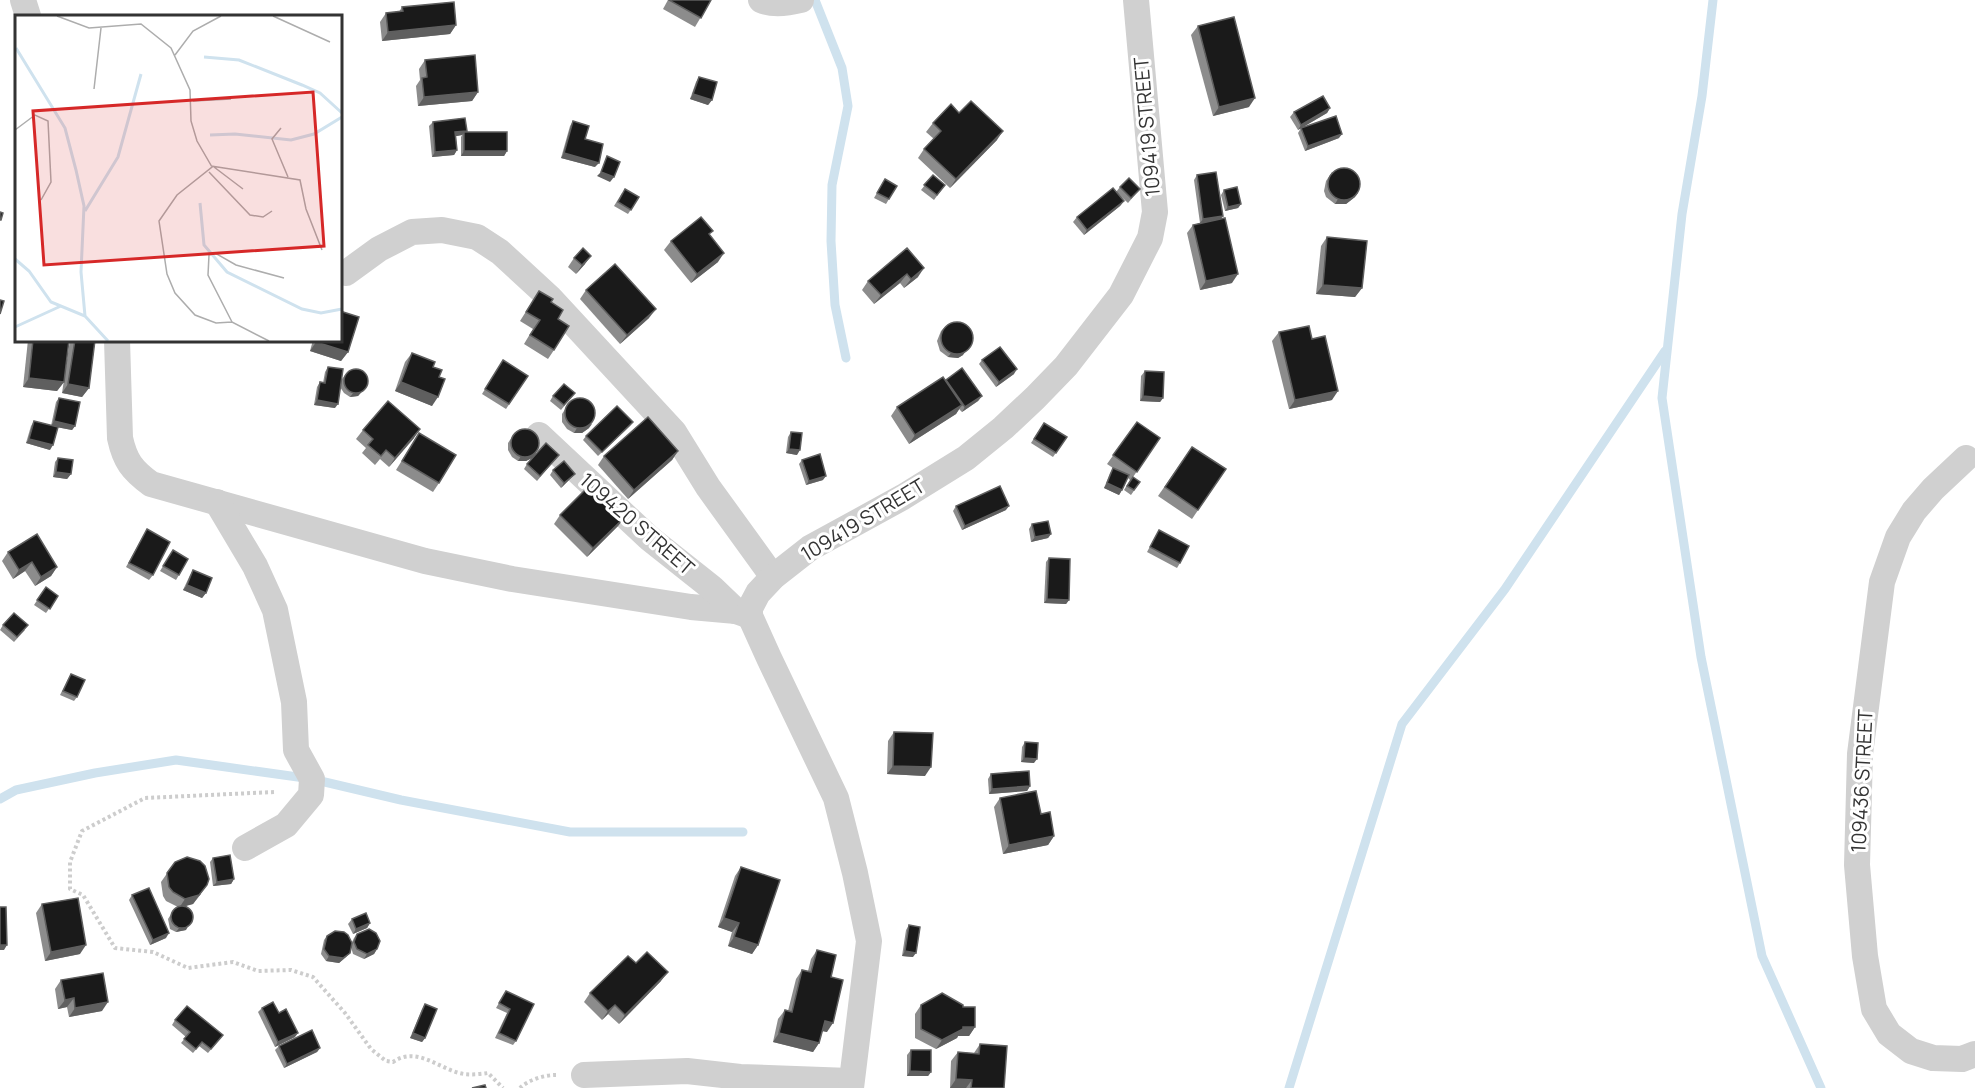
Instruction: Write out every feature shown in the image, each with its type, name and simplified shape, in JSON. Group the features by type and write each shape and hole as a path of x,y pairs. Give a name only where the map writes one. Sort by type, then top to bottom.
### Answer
{"street":[{"path":"23,0 28,15"},
{"path":"761,0 766,3 783,4 801,0"},
{"name":"109419 STREET","path":"743,614 773,577 810,548 903,497 966,458 984,443 1035,398 1066,366 1121,295 1150,237 1155,212 1136,0"},
{"path":"346,273 379,249 412,232 442,231 477,237 500,252 550,298 674,432 708,487 773,577"},
{"path":"117,342 120,438 123,453 135,472 151,484 425,561 490,574 743,614 836,798 855,873 868,941 850,1085 687,1071 584,1075"},
{"name":"109420 STREET","path":"539,435 649,538 743,614"},
{"name":"109436 STREET","path":"1966,458 1933,489 1914,511 1898,537 1882,582 1860,754 1857,865 1865,956 1874,1009 1889,1034 1911,1051 1934,1058 1962,1059 1975,1054"},
{"path":"217,502 255,566 274,610 294,702 296,750 312,779 311,795 286,825 245,848"}],"path":[{"path":"312,779 270,794 145,798 82,831 69,861 70,889 83,895 115,948 153,952 188,968 233,962 258,971 291,970 314,977 345,1013 371,1049 386,1061 393,1062 402,1056 412,1054 464,1074 488,1073 503,1088"},
{"path":"520,1088 525,1083 550,1075 584,1075"}],"building":[{"path":"669,0 711,0 701,18"},
{"path":"454,2 456,25 388,32 386,13 403,11 402,7"},
{"path":"1234,17 1255,98 1219,107 1198,26"},
{"path":"475,55 478,92 424,97 422,78 427,77 425,60"},
{"path":"699,77 717,82 712,100 693,94"},
{"path":"1323,96 1330,108 1301,125 1294,112"},
{"path":"971,101 1003,131 956,179 924,149 941,131 933,123 951,104 959,113"},
{"path":"1336,116 1342,134 1308,146 1301,128"},
{"path":"465,118 467,131 455,132 457,150 435,152 433,122"},
{"path":"573,121 589,126 585,139 603,144 599,163 564,153"},
{"path":"464,132 507,132 507,151 464,151"},
{"path":"607,156 620,162 614,177 601,172"},
{"path":"1344,168 1355,173 1360,184 1355,195 1344,200 1333,195 1328,184 1333,173"},
{"path":"1216,172 1223,216 1203,219 1197,175"},
{"path":"933,175 945,185 937,195 924,185"},
{"path":"1129,178 1140,189 1131,198 1120,187"},
{"path":"885,179 897,186 889,199 877,193"},
{"path":"1237,187 1241,204 1228,207 1224,190"},
{"path":"1113,188 1124,201 1087,230 1077,217"},
{"path":"625,189 639,197 631,210 618,202"},
{"path":"701,217 713,231 709,234 724,253 697,274 671,241"},
{"path":"1225,218 1238,274 1206,281 1193,225"},
{"path":"1327,237 1367,241 1362,288 1323,285"},
{"path":"583,248 591,256 582,265 574,258"},
{"path":"907,248 924,268 911,279 907,274 881,295 868,281"},
{"path":"615,264 656,309 627,335 586,290"},
{"path":"539,291 553,299 551,302 563,310 558,319 569,326 554,350 530,335 540,320 526,312"},
{"path":"0,300 4,301 0,314"},
{"path":"342,312 359,317 348,352 316,342 342,342"},
{"path":"957,322 968,327 973,338 968,349 957,354 946,349 941,338 946,327"},
{"path":"1309,326 1312,339 1325,336 1338,391 1295,400 1279,332"},
{"path":"33,342 69,342 64,382 29,378"},
{"path":"75,342 95,342 89,388 68,384"},
{"path":"1000,347 1017,369 999,382 982,360"},
{"path":"412,353 435,362 433,367 442,370 439,377 445,379 438,397 401,382"},
{"path":"503,360 528,376 509,404 485,389"},
{"path":"328,367 343,369 338,404 317,400 320,382 325,383"},
{"path":"962,368 982,396 965,407 946,380"},
{"path":"356,369 364,373 368,381 364,389 356,393 348,389 344,381 348,373"},
{"path":"1145,371 1164,372 1163,398 1143,396"},
{"path":"943,377 962,405 915,435 897,407"},
{"path":"564,384 575,393 564,405 553,396"},
{"path":"59,398 80,402 75,426 54,421"},
{"path":"580,398 591,402 595,413 591,424 580,428 569,424 565,413 569,402"},
{"path":"388,401 420,429 395,458 386,450 381,456 368,445 373,439 363,430"},
{"path":"617,406 633,422 602,452 586,436"},
{"path":"648,417 678,451 634,490 604,456"},
{"path":"34,421 58,427 53,445 29,439"},
{"path":"1137,422 1160,438 1137,472 1113,455"},
{"path":"1044,423 1067,437 1056,453 1034,439"},
{"path":"525,429 535,433 539,443 535,453 525,457 515,453 511,443 515,433"},
{"path":"791,432 802,433 800,450 789,449"},
{"path":"419,433 456,455 439,483 402,461"},
{"path":"546,443 559,455 540,476 527,464"},
{"path":"1192,447 1226,469 1198,510 1165,487"},
{"path":"820,454 826,476 809,481 802,460"},
{"path":"58,458 73,460 71,474 56,472"},
{"path":"564,461 575,474 564,483 553,470"},
{"path":"1113,468 1129,475 1122,490 1107,483"},
{"path":"1133,477 1140,482 1134,490 1127,486"},
{"path":"591,484 625,517 593,548 560,515"},
{"path":"1000,486 1009,506 965,526 956,506"},
{"path":"1048,521 1051,534 1035,537 1032,524"},
{"path":"147,529 170,542 153,575 129,563"},
{"path":"1159,530 1189,546 1180,563 1150,547"},
{"path":"37,534 57,567 41,577 32,562 19,570 8,552"},
{"path":"173,550 188,559 179,575 163,566"},
{"path":"1049,558 1070,559 1069,600 1047,599"},
{"path":"193,570 212,578 206,593 187,585"},
{"path":"46,587 58,596 50,609 37,600"},
{"path":"14,613 28,625 17,637 3,625"},
{"path":"71,674 85,680 77,697 63,691"},
{"path":"894,732 933,733 931,767 893,766"},
{"path":"1025,742 1038,743 1037,759 1024,758"},
{"path":"1029,771 1030,786 992,789 991,774"},
{"path":"1036,791 1041,814 1050,812 1054,836 1009,845 1000,798"},
{"path":"230,855 234,879 217,882 213,858"},
{"path":"187,857 200,861 205,866 209,879 199,895 185,899 169,887 167,873 175,862"},
{"path":"741,867 780,880 758,945 734,937 739,923 724,918"},
{"path":"149,888 169,933 153,940 132,895"},
{"path":"78,898 86,945 51,952 42,904"},
{"path":"182,906 190,909 193,917 190,925 182,928 174,925 171,917 174,909"},
{"path":"0,907 6,907 7,945 0,945"},
{"path":"366,913 370,923 356,929 352,919"},
{"path":"909,925 920,927 916,953 905,951"},
{"path":"369,929 376,933 380,941 377,949 367,954 357,949 354,942 357,934"},
{"path":"335,931 344,932 352,943 350,953 343,958 329,956 324,949 327,936"},
{"path":"817,950 836,955 831,977 843,980 833,1023 825,1021 819,1043 779,1033 785,1010 792,1012 802,970 811,972"},
{"path":"647,952 668,972 625,1015 615,1005 608,1011 590,993 628,956 636,963"},
{"path":"103,973 108,1002 75,1008 74,998 65,1000 61,980"},
{"path":"506,991 534,1004 516,1041 499,1033 510,1009 499,1003"},
{"path":"942,993 963,1007 975,1007 975,1027 963,1027 942,1040 921,1029 921,1005"},
{"path":"273,1002 279,1013 286,1009 298,1033 278,1042 262,1008"},
{"path":"425,1004 437,1009 425,1038 413,1033"},
{"path":"187,1006 223,1035 211,1049 202,1042 196,1049 184,1039 190,1032 175,1020"},
{"path":"312,1030 320,1048 287,1064 279,1046"},
{"path":"980,1044 1007,1046 1004,1088 971,1088 972,1080 956,1079 958,1052 979,1054"},
{"path":"911,1050 931,1050 931,1072 910,1071"}],"waterway":[{"path":"815,0 842,68 848,106 832,185 831,241 835,305 846,358"},
{"path":"1713,0 1702,96 1682,214 1662,398 1701,657 1762,956 1821,1088"},
{"path":"1289,1088 1402,724 1505,589 1665,351"},
{"path":"0,799 16,790 95,773 176,760 312,779 401,800 570,832 743,832"}]}
